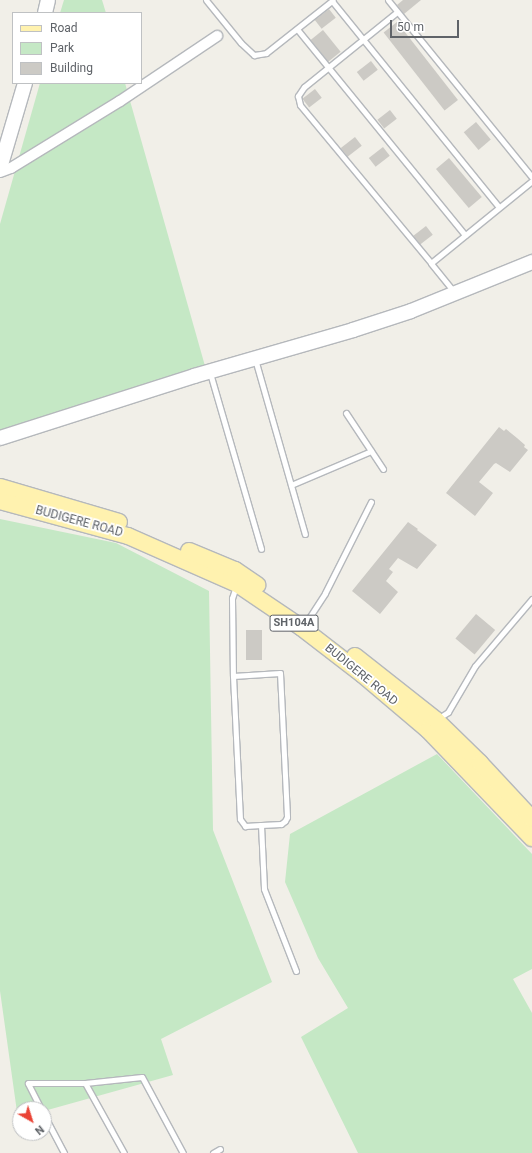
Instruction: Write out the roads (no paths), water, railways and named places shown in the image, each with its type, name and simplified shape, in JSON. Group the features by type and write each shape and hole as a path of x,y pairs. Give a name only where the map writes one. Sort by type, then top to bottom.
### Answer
{"main road":[{"name":"BUDIGERE ROAD","path":"0,487 137,528 235,570 368,666 436,720 480,763 532,819"},
{"name":"BUDIGERE ROAD","path":"0,500 128,536 237,584 302,628 363,675 428,730 532,838"}],"street":[{"path":"45,12 48,0"},
{"path":"0,172 11,168 120,101 217,36"},
{"path":"0,168 25,84"},
{"path":"0,438 255,358 353,330 456,294 532,262"}],"lane":[{"path":"206,0 241,43 254,55 266,53 332,1 362,40 499,207"},
{"path":"388,0 532,177"},
{"path":"397,12 304,87 298,96 300,105 456,294"},
{"path":"297,29 465,235"},
{"path":"431,263 532,181"},
{"path":"255,358 305,534"},
{"path":"210,372 261,549"},
{"path":"346,413 383,469"},
{"path":"291,485 371,451"},
{"path":"307,621 325,593 371,502"},
{"path":"232,676 280,673 287,817 281,824 245,826 240,819 232,676 232,598 237,584"},
{"path":"436,720 448,712 475,666 532,599"},
{"path":"262,825 264,889 296,971"},
{"path":"37,1101 28,1083 85,1083 142,1077 184,1153"},
{"path":"85,1083 124,1153"},
{"path":"52,1130 64,1153"},
{"path":"213,1153 220,1149"}]}
